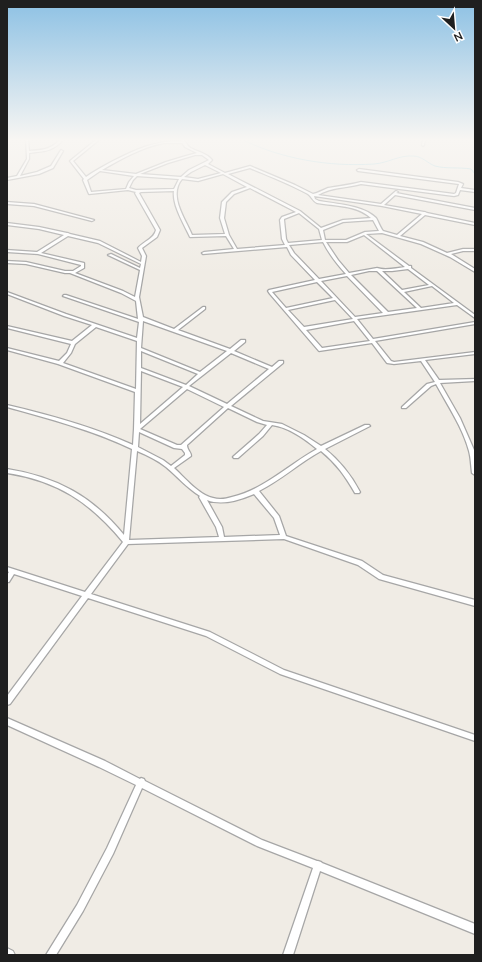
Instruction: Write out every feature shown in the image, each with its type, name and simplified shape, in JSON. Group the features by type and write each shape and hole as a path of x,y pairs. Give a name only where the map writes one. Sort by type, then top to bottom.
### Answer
{"street":[{"path":"87,184 90,193 127,190 174,190"},
{"path":"127,190 129,184"},
{"path":"178,184 174,190 176,204 191,236 227,235"},
{"path":"243,184 299,212 321,229"},
{"path":"289,184 314,195 382,205 475,224"},
{"path":"314,195 323,190 352,187 359,184"},
{"path":"369,184 454,195 457,194 461,184"},
{"path":"423,191 427,184"},
{"path":"236,250 227,235 222,218 225,200 234,193 249,187"},
{"path":"382,205 395,194 400,187"},
{"path":"459,189 475,191"},
{"path":"7,702 126,542 137,429 137,391 141,319 137,294 144,254 140,248 143,244 156,236 158,230 138,195 140,191"},
{"path":"395,194 475,209"},
{"path":"314,195 314,200 318,202 360,210 375,219 382,232"},
{"path":"7,203 34,205 92,220"},
{"path":"299,212 283,218 282,220 282,230 292,254 354,319 390,363 475,353"},
{"path":"400,235 425,213"},
{"path":"321,229 344,221 375,219"},
{"path":"7,224 39,228 99,242 143,264"},
{"path":"321,229 320,233 323,241 336,261 386,313"},
{"path":"204,254 323,241 347,241 364,234 382,232 400,235 422,242 448,254 475,271"},
{"path":"38,253 68,234"},
{"path":"364,234 410,267 475,318"},
{"path":"448,254 461,250 474,249"},
{"path":"7,251 38,253 84,265 72,272"},
{"path":"110,255 142,270"},
{"path":"7,262 26,263 65,272 72,272 122,292 137,300"},
{"path":"410,267 392,270 377,269 270,291 271,294 322,350 475,323"},
{"path":"377,269 420,309"},
{"path":"401,291 433,285"},
{"path":"7,293 139,340"},
{"path":"65,296 175,330 231,350 272,369"},
{"path":"285,309 335,299"},
{"path":"302,329 386,313 458,304"},
{"path":"175,330 204,308"},
{"path":"60,363 69,353 73,343 95,325"},
{"path":"7,326 73,343"},
{"path":"137,429 201,374 243,341"},
{"path":"7,349 60,363 137,391"},
{"path":"139,349 201,374"},
{"path":"422,359 439,382 459,419 474,452 475,473"},
{"path":"137,429 176,447 183,447 228,406 281,362"},
{"path":"138,369 187,387 261,422 282,426 321,449 347,473 357,492"},
{"path":"404,407 429,385 439,382 475,380"},
{"path":"7,406 69,423 136,449 171,468 201,496 219,527 222,539"},
{"path":"236,457 261,435 270,423"},
{"path":"201,496 218,501 234,499 255,491 287,472 307,457 367,426"},
{"path":"171,468 188,456 183,447"},
{"path":"7,471 35,477 60,485 86,501 105,516 126,542"},
{"path":"255,491 277,517 284,537"},
{"path":"126,542 284,537 360,563 381,577 475,603"},
{"path":"7,580 10,570 208,634 282,672 475,738"},
{"path":"7,721 141,782 260,843 475,929"},
{"path":"50,955 80,908 110,851 141,782"},
{"path":"288,955 318,865"}]}
